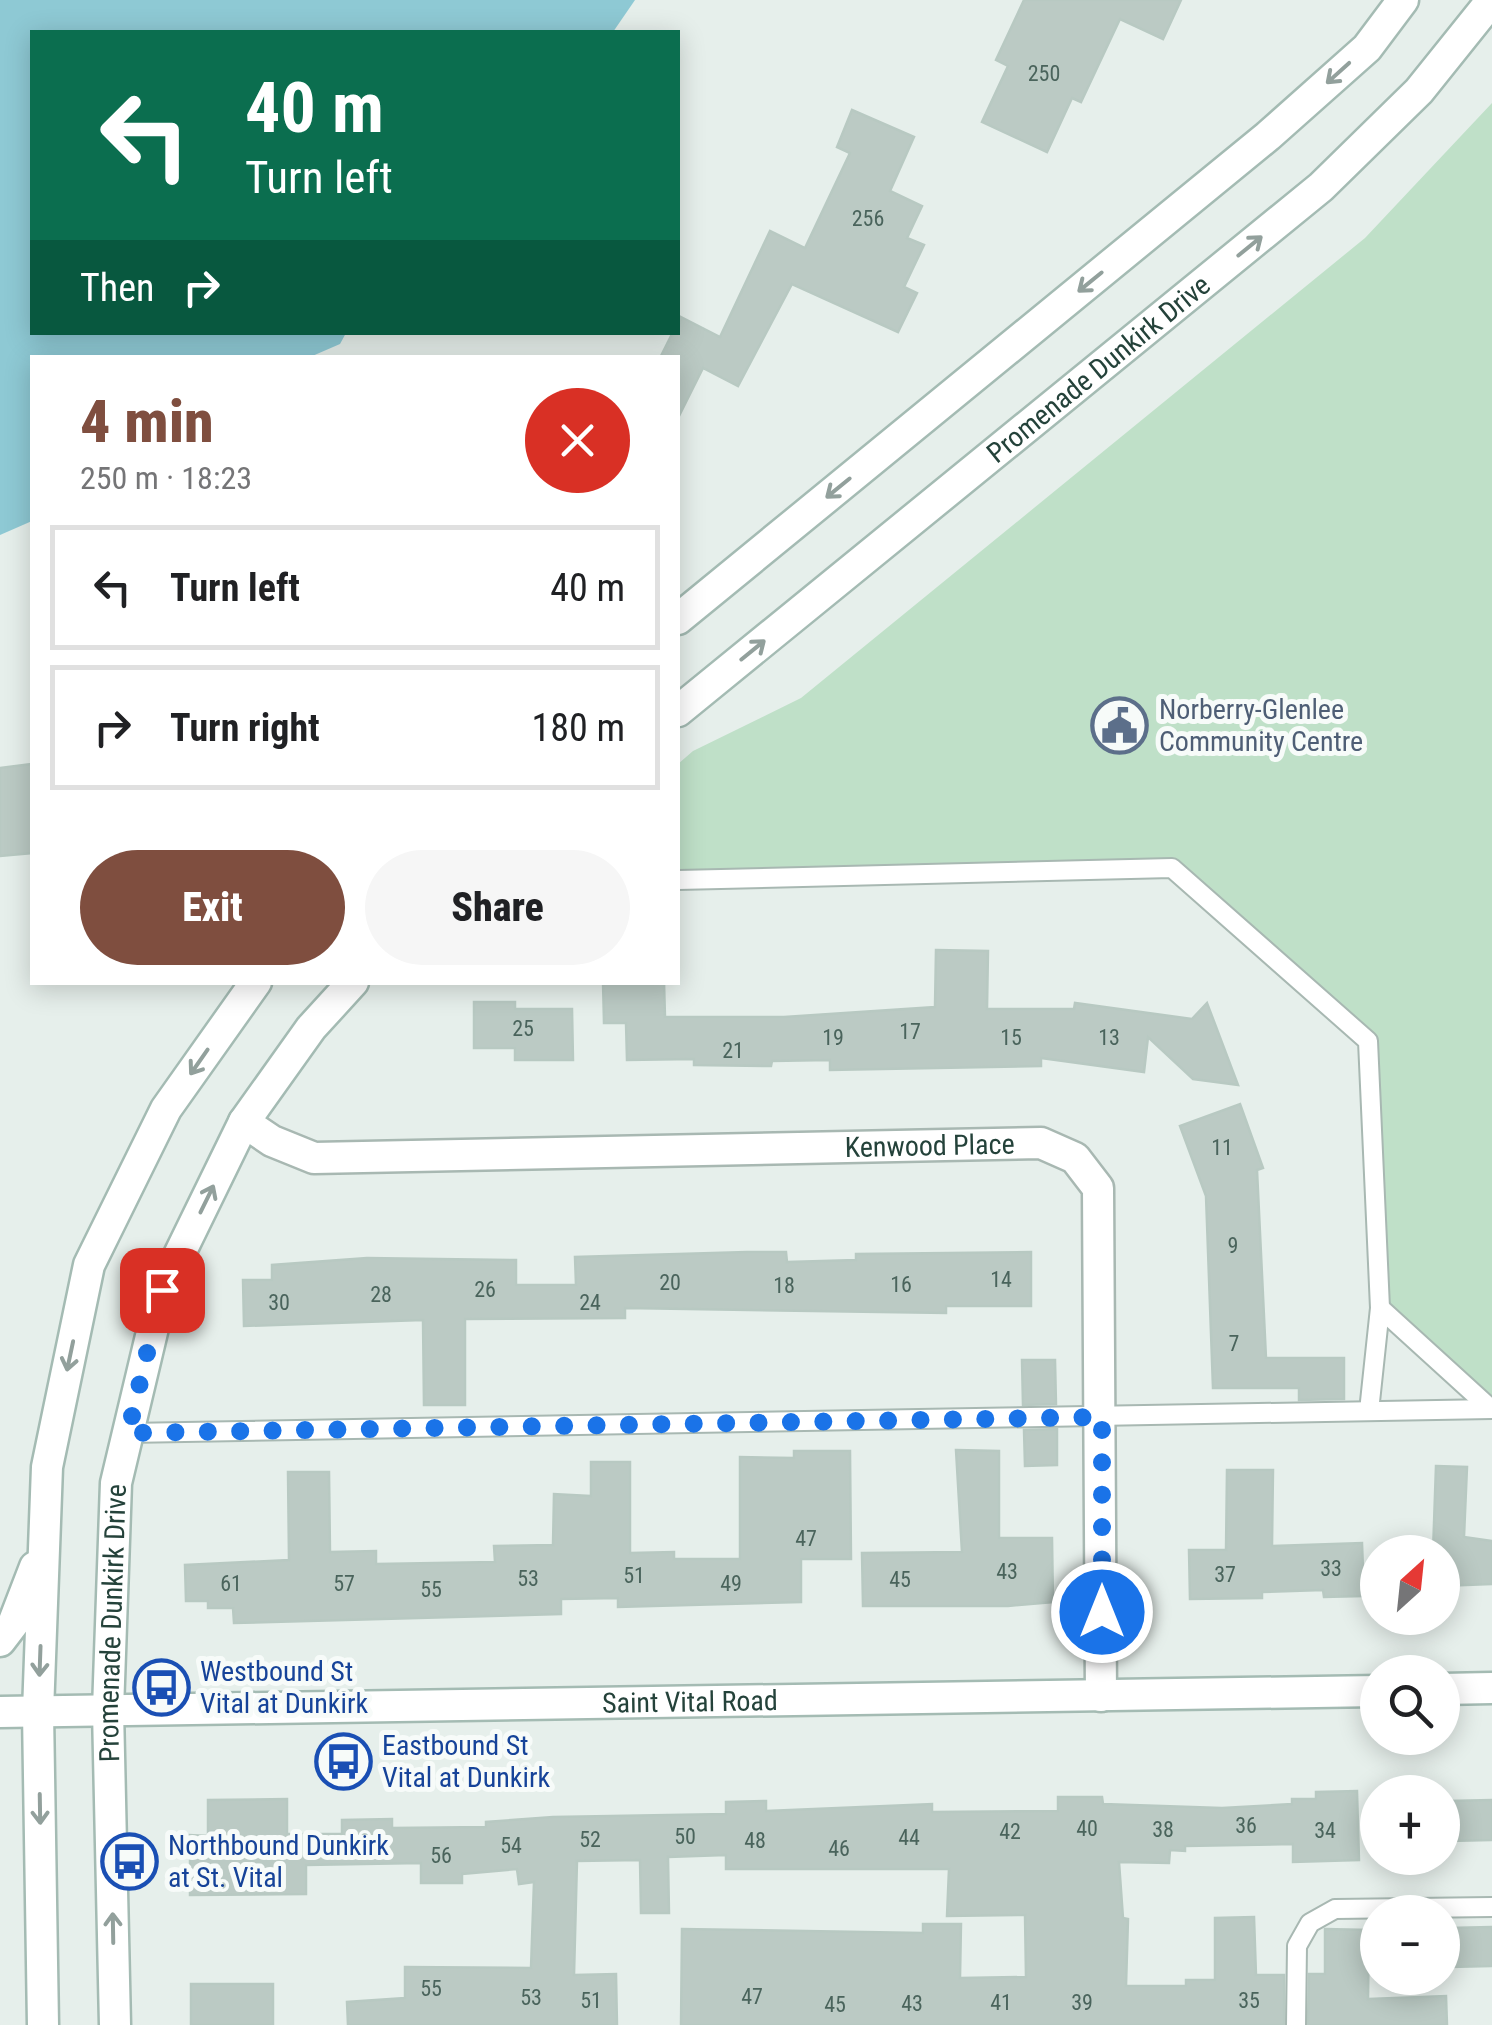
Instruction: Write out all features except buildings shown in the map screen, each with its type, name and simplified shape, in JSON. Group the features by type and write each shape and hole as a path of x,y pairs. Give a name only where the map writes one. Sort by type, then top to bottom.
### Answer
{"main road":[{"path":"680,617 1268,136 1366,48 1403,0"},
{"name":"Promenade Dunkirk Drive","path":"680,709 1321,188 1420,92 1492,0"},
{"path":"44,2025 38,1712 47,1466 88,1265 166,1108 254,985"},
{"name":"Promenade Dunkirk Drive","path":"115,2025 108,1710 116,1483 162,1290 244,1122 311,1028 351,985"},
{"name":"Kenwood Place","path":"244,1122 272,1141 314,1158 1041,1143 1076,1158 1098,1188 1101,1696"},
{"path":"0,1642 14,1624 44,1541"},
{"path":"1460,1689 1492,1688"},
{"name":"Saint Vital Road","path":"0,1712 1360,1691"}],"lane":[{"path":"680,880 1172,868 1368,1041 1380,1308 1370,1411"},
{"path":"1380,1308 1492,1408"},
{"path":"128,1433 1492,1408"},
{"path":"1296,2025 1296,1946 1310,1923 1335,1909 1492,1906"}],"green space":[{"name":"Norberry-Glenlee Community Centre","path":"1492,103 1492,1396 1380,1308 1374,1036 1175,859 680,877 680,762 693,751 801,698 1365,238"}],"water":[{"path":"0,0 635,0 614,30 30,30 30,335 345,335 340,344 315,355 30,355 30,522 0,535"}],"place":[{"name":"Norberry-Glenlee Community Centre","path":"1120,725"},
{"name":"Westbound St Vital at Dunkirk","path":"161,1687"},
{"name":"Eastbound St Vital at Dunkirk","path":"343,1761"},
{"name":"Northbound Dunkirk at St. Vital","path":"129,1861"}],"route":[{"path":"162,1290 128,1433 1102,1417 1102,1612"}]}
